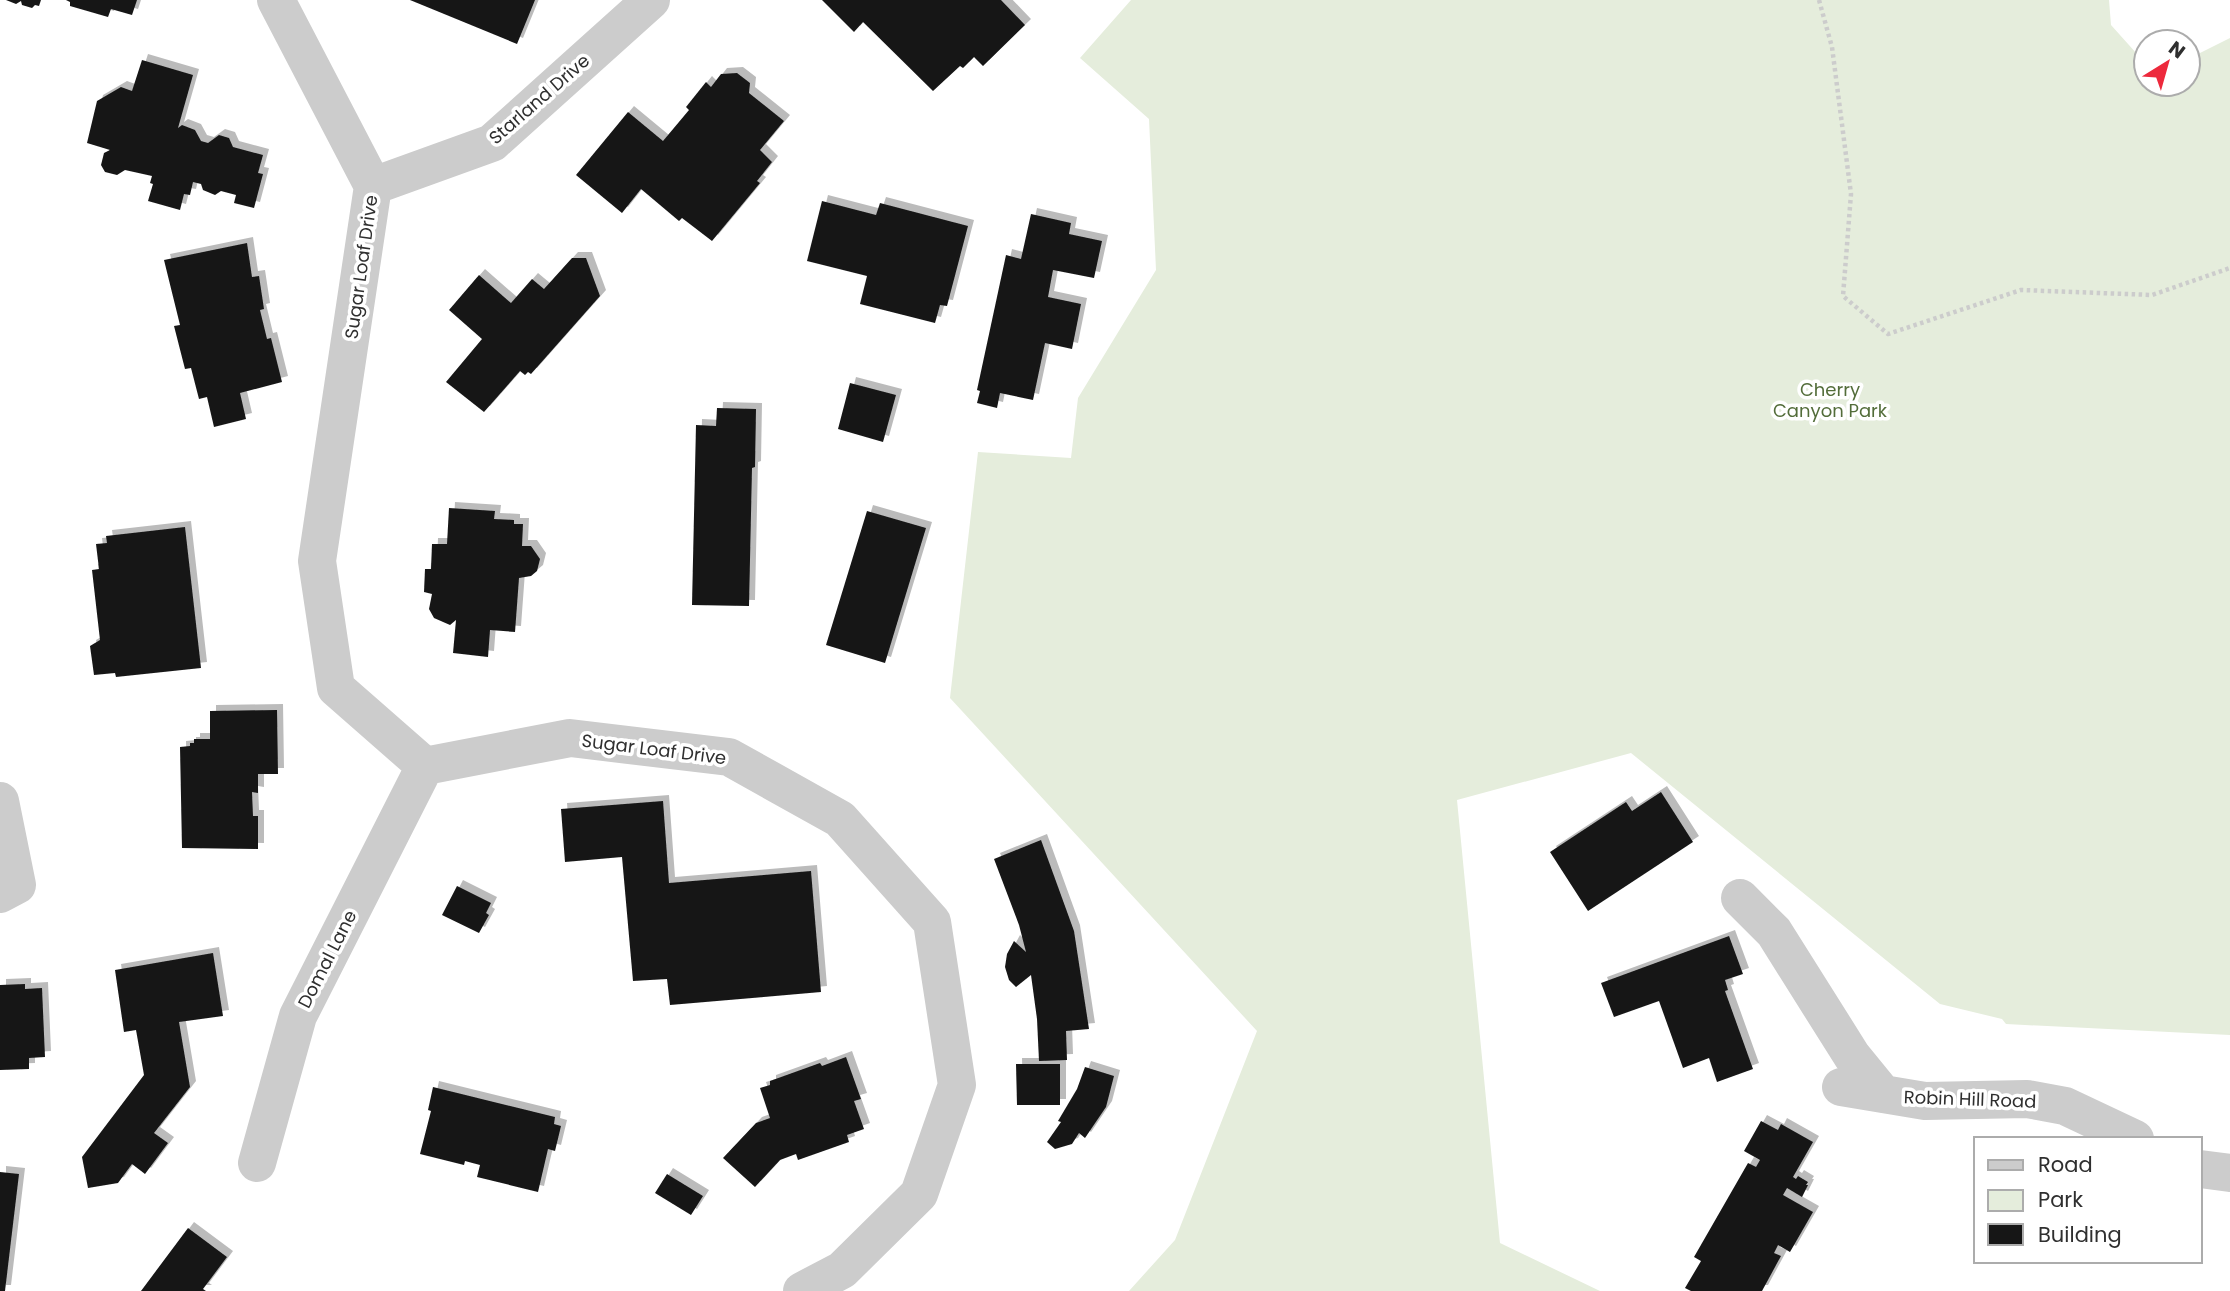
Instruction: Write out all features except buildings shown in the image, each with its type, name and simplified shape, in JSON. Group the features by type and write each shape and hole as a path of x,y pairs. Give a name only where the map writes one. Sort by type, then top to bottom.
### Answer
{"street":[{"name":"Sugar Loaf Drive","path":"276,0 373,186 317,561 335,688 425,766 570,738 729,757 840,818 932,922 957,1085 919,1194 842,1270 802,1291"},
{"name":"Starland Drive","path":"373,186 492,143 651,0"},
{"name":"Domal Lane","path":"257,1163 298,1016 425,766"},
{"path":"0,801 17,885 0,894"},
{"path":"1740,898 1774,932 1852,1056 1884,1094"},
{"name":"Robin Hill Road","path":"1841,1087 1925,1101 2027,1099 2065,1107 2131,1137"},
{"path":"2202,1169 2230,1173"}],"path":[{"path":"1819,0 1832,47 1851,194 1843,296 1888,334 2021,290 2152,295 2230,268"}],"green space":[{"name":"Cherry Canyon Park","path":"1131,0 2109,0 2111,25 2132,48 2132,98 2202,98 2202,52 2230,38 2230,1035 2006,1024 2002,1019 1940,1004 1631,753 1457,800 1500,1243 1600,1291 1129,1291 1175,1240 1257,1031 950,698 978,452 1071,458 1078,398 1156,270 1149,119 1080,58"}]}
